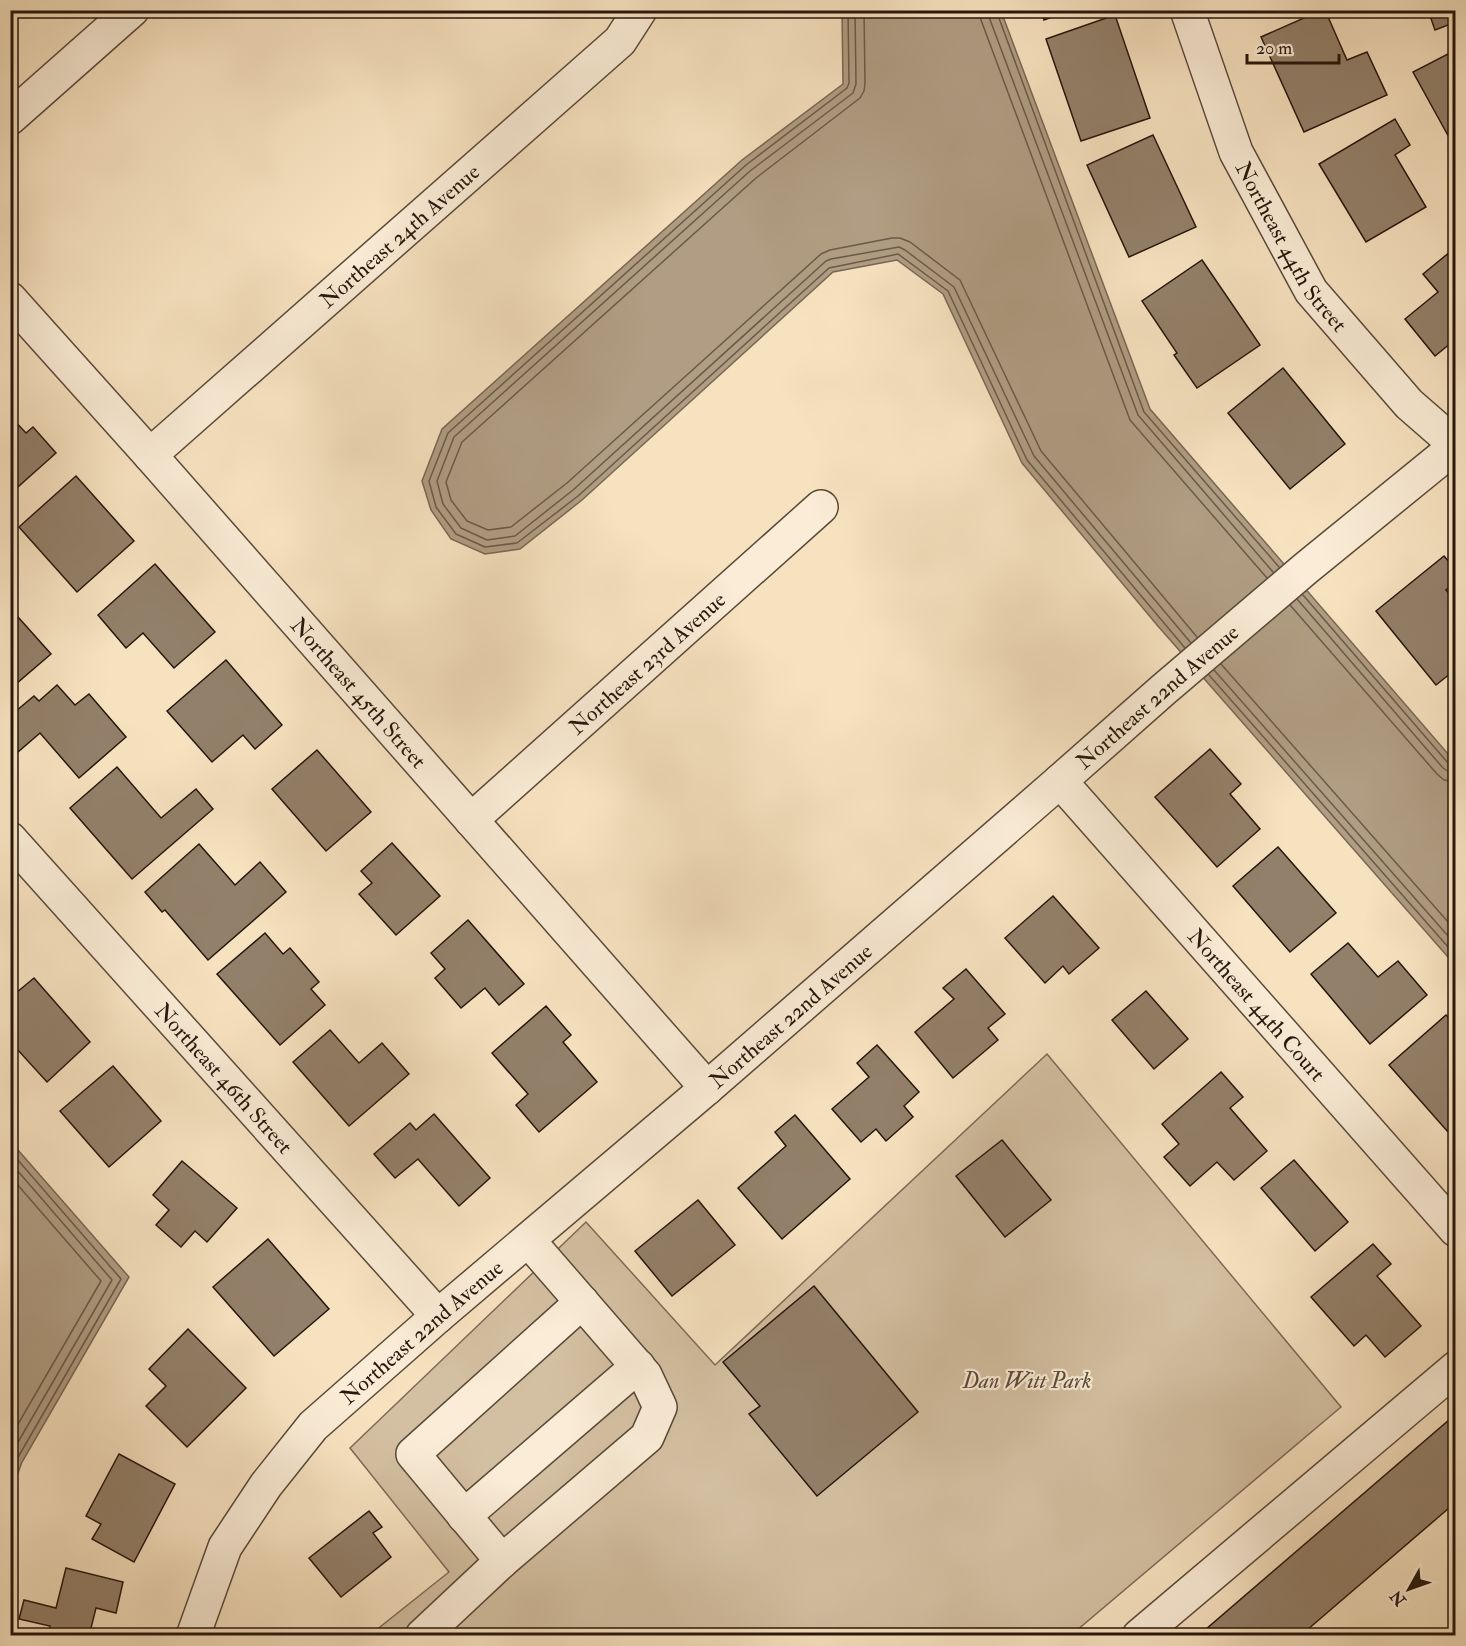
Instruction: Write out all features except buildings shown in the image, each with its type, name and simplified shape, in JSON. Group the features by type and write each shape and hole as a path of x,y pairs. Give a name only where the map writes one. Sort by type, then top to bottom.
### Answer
{"street":[{"path":"10,118 132,10"},
{"name":"Northeast 24th Avenue","path":"150,455 620,40 640,10"},
{"name":"Northeast 44th Street","path":"1187,10 1236,152 1311,291 1409,404 1455,446"},
{"name":"Northeast 45th Street","path":"10,300 150,455 707,1088"},
{"name":"Northeast 22nd Avenue","path":"193,1635 225,1547 266,1485 314,1426 438,1316 707,1088 1163,690 1455,446"},
{"name":"Northeast 23rd Avenue","path":"471,820 821,507"},
{"name":"Northeast 44th Court","path":"1060,781 1455,1230"},
{"name":"Northeast 46th Street","path":"10,839 438,1316"},
{"path":"422,1635 502,1561 647,1437 660,1407 645,1375 638,1366 528,1240"},
{"path":"502,1561 413,1454 582,1302"},
{"path":"464,1516 638,1366"},
{"path":"1139,1635 1455,1368"}],"green space":[{"name":"Dan Witt Park","path":"1047,1054 1341,1407 1070,1636 370,1635 449,1572 350,1448 586,1222 715,1365"}],"water":[{"path":"842,11 1001,11 1150,409 1455,762 1455,965 1157,625 1022,463 943,294 897,260 833,272 582,500 520,549 485,554 451,539 431,510 422,481 442,429 742,160 843,84"},
{"path":"11,1142 129,1277 22,1462 11,1492"}]}
